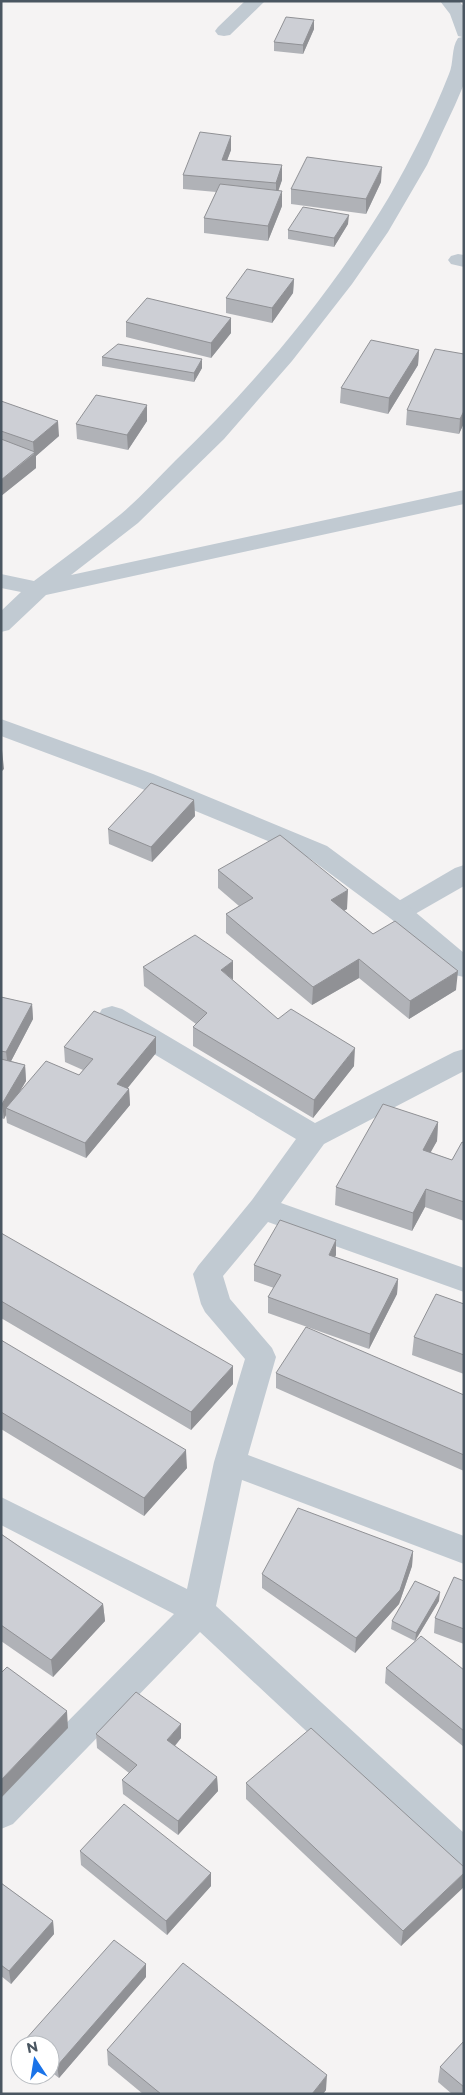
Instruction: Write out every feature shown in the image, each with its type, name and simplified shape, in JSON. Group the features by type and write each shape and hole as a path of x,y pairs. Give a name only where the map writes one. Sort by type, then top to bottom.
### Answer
{"street":[{"path":"224,31 256,1"},
{"path":"450,1 459,13 464,32"},
{"path":"1,625 38,588 130,518 216,434 285,358 345,280 378,232 417,165 446,105 461,68 464,42"},
{"path":"1,581 38,588 464,497"},
{"path":"1,728 144,780 318,852 399,912 464,968"},
{"path":"399,912 464,874"},
{"path":"112,1016 314,1136"},
{"path":"1,1813 199,1611 230,1462 261,1357 216,1304 208,1274 262,1208 314,1136 464,1059"},
{"path":"262,1208 464,1280"},
{"path":"230,1462 464,1550"},
{"path":"1,1510 199,1611 464,1856"}],"building":[{"path":"286,17 314,20 303,45 274,42"},
{"path":"200,132 231,136 222,160 282,165 276,183 183,175"},
{"path":"307,157 382,167 366,199 291,189"},
{"path":"220,184 282,191 268,226 204,218"},
{"path":"303,207 349,215 334,238 288,230"},
{"path":"247,269 294,279 272,308 226,298"},
{"path":"147,298 231,318 211,343 126,322"},
{"path":"371,340 419,350 389,398 341,388"},
{"path":"118,344 202,359 194,373 102,357"},
{"path":"435,349 464,354 464,411 460,419 407,410"},
{"path":"96,395 147,405 127,435 76,424"},
{"path":"1,401 58,421 33,442 1,431"},
{"path":"1,439 35,452 1,480"},
{"path":"151,783 194,800 151,847 108,829"},
{"path":"280,835 348,890 331,900 373,934 395,921 458,971 410,1001 359,959 313,987 226,914 253,898 218,870"},
{"path":"195,935 233,961 221,970 278,1019 291,1009 355,1048 314,1100 193,1027 207,1013 143,967"},
{"path":"1,997 32,1004 6,1052 1,1051"},
{"path":"94,1011 156,1037 117,1084 129,1089 85,1143 6,1108 46,1061 79,1075 93,1059 64,1047"},
{"path":"1,1059 25,1065 2,1104 1,1103"},
{"path":"383,1104 438,1122 423,1150 452,1160 462,1142 464,1143 464,1202 426,1189 413,1213 336,1187"},
{"path":"280,1220 336,1240 329,1255 398,1279 370,1334 268,1297 281,1275 254,1265"},
{"path":"1,1233 233,1366 191,1412 1,1301"},
{"path":"436,1294 464,1304 464,1355 414,1337"},
{"path":"306,1327 464,1395 464,1455 276,1373"},
{"path":"1,1340 186,1450 144,1498 1,1412"},
{"path":"298,1508 413,1551 400,1590 356,1638 262,1574"},
{"path":"1,1534 103,1604 51,1660 1,1625"},
{"path":"454,1577 464,1581 464,1629 435,1618"},
{"path":"415,1581 440,1592 416,1633 392,1621"},
{"path":"421,1636 464,1670 464,1731 386,1668"},
{"path":"7,1667 67,1711 1,1780 1,1673"},
{"path":"136,1692 181,1724 167,1740 217,1777 178,1821 122,1780 137,1765 96,1734"},
{"path":"311,1728 464,1867 464,1873 403,1931 246,1783"},
{"path":"124,1804 211,1873 166,1921 80,1851"},
{"path":"1,1883 53,1921 9,1971 1,1965"},
{"path":"114,1940 146,1964 60,2063 60,2035 29,2035"},
{"path":"183,1963 327,2075 312,2094 161,2094 107,2050"},
{"path":"464,2041 464,2087 440,2067"}]}
